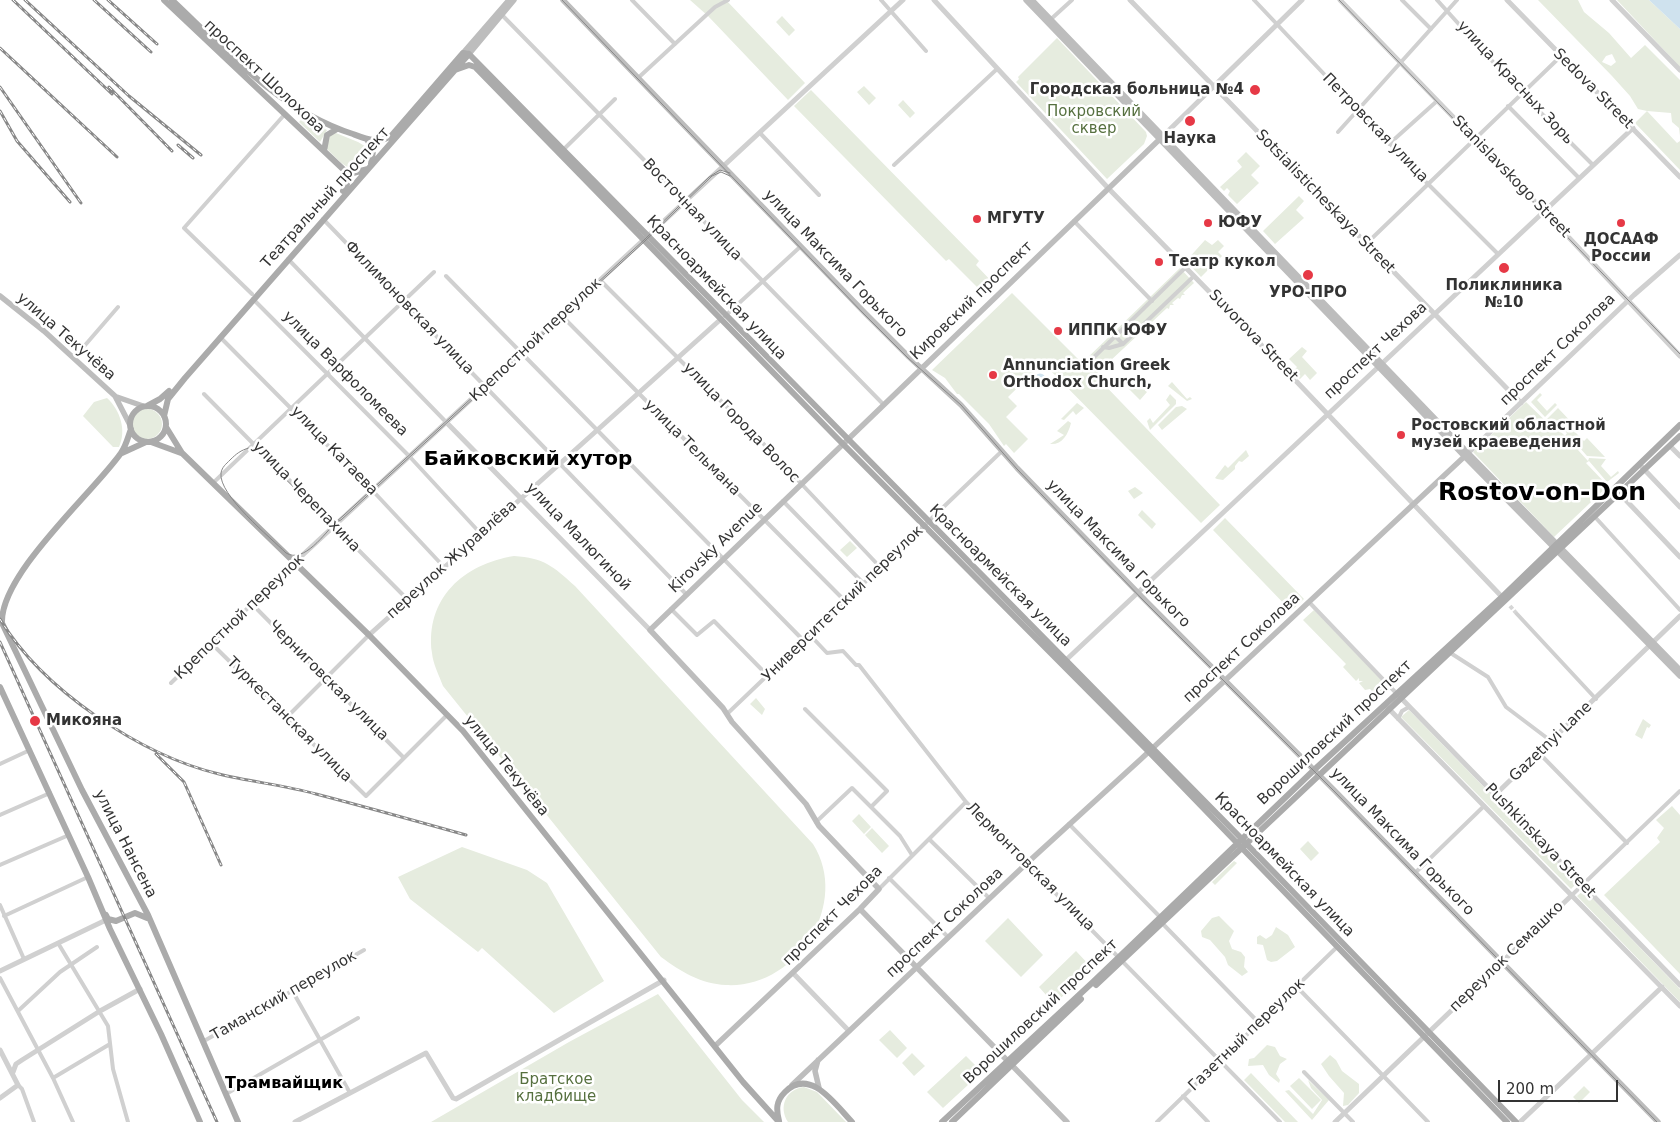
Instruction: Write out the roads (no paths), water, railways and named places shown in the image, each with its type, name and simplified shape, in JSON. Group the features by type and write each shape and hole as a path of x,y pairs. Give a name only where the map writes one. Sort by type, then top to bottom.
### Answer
{"main road":[{"name":"проспект Шолохова","path":"164,0 324,151"},
{"name":"проспект Шолохова","path":"172,0 270,90 314,118 337,129"},
{"name":"Театральный проспект","path":"145,406 164,396 288,259 322,218 455,70 466,53 509,0"},
{"name":"Театральный проспект","path":"366,138 382,140 392,134 514,0"},
{"name":"улица Максима Горького","path":"564,0 800,247 905,353 961,405 1002,451 1137,592 1502,961 1658,1122"},
{"path":"1026,0 1680,676"},
{"path":"1032,0 1161,138"},
{"name":"Красноармейская улица","path":"466,53 563,150 646,238"},
{"name":"Красноармейская улица","path":"455,70 469,65 475,67 1242,843 1426,1034 1507,1122"},
{"path":"337,129 366,138 374,151 369,167 355,173 344,170 324,151 327,135 337,129"},
{"name":"Кировский проспект","path":"799,484 1161,138"},
{"name":"Театральный проспект","path":"164,416 168,399 346,188 347,182 344,170"},
{"name":"улица Текучёва","path":"0,296 30,319 115,396 130,427"},
{"name":"улица Текучёва","path":"115,396 145,406"},
{"path":"145,406 158,409 164,416 166,427 161,436 121,454 133,413 145,406"},
{"name":"Ворошиловский проспект","path":"1557,548 1620,494 1680,425"},
{"path":"130,427 136,438 149,442"},
{"name":"улица Текучёва","path":"166,427 182,453 369,635 463,731 664,980 743,1082 779,1122"},
{"name":"Ворошиловский проспект","path":"1398,695 1506,601 1557,548 1642,467 1680,436"},
{"name":"улица Текучёва","path":"149,442 160,443 182,453"},
{"name":"улица Нансена","path":"121,454 65,516 16,579 2,609 5,630 136,896 150,920 238,1122"},
{"name":"проспект Соколова","path":"792,1085 989,898 1151,750 1466,455"},
{"name":"Kirovsky Avenue","path":"650,630 799,484"},
{"name":"Красноармейская улица","path":"927,524 1066,660 1151,750"},
{"name":"Ворошиловский проспект","path":"942,1122 1009,1063 1386,706 1506,601"},
{"name":"улица Малюгиной","path":"650,630 806,804 816,822 879,889"},
{"path":"1652,645 1680,670"},
{"path":"0,687 200,1122"},
{"name":"Красноармейская улица","path":"1242,843 1338,947 1516,1122"},
{"name":"проспект Чехова","path":"715,1046 879,889"},
{"path":"135,914 138,905 136,896"},
{"path":"101,908 108,919 118,921 135,914 144,915 150,920"},
{"path":"860,909 1067,1122"},
{"path":"118,921 115,928 118,946"},
{"path":"819,1058 815,1071 819,1088"},
{"name":"Ворошиловский проспект","path":"952,1122 1009,1063"},
{"path":"779,1122 778,1101 792,1085 804,1083 819,1088 852,1122"}],"street":[{"path":"632,0 675,44"},
{"path":"638,78 715,7 728,0"},
{"path":"881,0 926,51"},
{"name":"Крепостной переулок","path":"171,683 294,563 523,353 902,0"},
{"name":"Suvorova Street","path":"934,0 1108,188 1506,601"},
{"path":"1050,20 1072,0"},
{"name":"Sotsialisticheskaya Street","path":"1130,0 1521,402"},
{"name":"Петровская улица","path":"1254,0 1427,183 1498,254"},
{"path":"1161,138 1302,0"},
{"name":"Stanislavskogo Street","path":"1340,0 1544,211 1680,356"},
{"path":"1402,0 1431,29"},
{"name":"улица Красных Зорь","path":"1437,0 1522,94 1593,164"},
{"path":"1338,132 1457,0"},
{"name":"Sedova Street","path":"1507,0 1680,177"},
{"path":"1612,0 1680,70"},
{"name":"Восточная улица","path":"502,15 883,404"},
{"path":"1366,244 1427,183 1561,56"},
{"path":"894,165 997,69"},
{"path":"563,150 616,99"},
{"path":"1390,144 1437,101"},
{"path":"1508,106 1580,178"},
{"name":"улица Варфоломеева","path":"285,114 184,228 409,456 480,534"},
{"name":"проспект Чехова","path":"1066,660 1633,128"},
{"path":"760,133 819,195"},
{"name":"Филимоновская улица","path":"322,218 686,594"},
{"path":"1074,221 1152,301"},
{"name":"переулок Журавлёва","path":"286,718 369,635 596,428 638,393 800,247"},
{"name":"проспект Соколова","path":"1466,455 1629,300 1680,255"},
{"name":"улица Малюгиной","path":"288,259 650,630"},
{"path":"1089,362 1186,267"},
{"path":"213,483 326,373 434,272"},
{"path":"446,276 804,640"},
{"path":"1104,347 1109,348 1123,344 1194,276"},
{"name":"улица Города Волос","path":"600,280 759,439 799,484 880,567"},
{"path":"74,358 118,307"},
{"name":"улица Тельмана","path":"562,316 845,601"},
{"path":"1115,336 1123,344"},
{"name":"улица Катаева","path":"220,337 373,490 444,567"},
{"name":"улица Черепахина","path":"204,394 408,600"},
{"path":"1670,446 1680,456"},
{"name":"Университетский переулок","path":"727,714 1002,451"},
{"path":"1642,467 1680,506"},
{"path":"1620,494 1680,557"},
{"path":"782,500 863,583"},
{"path":"1594,517 1680,610"},
{"path":"1309,602 1398,695"},
{"name":"Черниговская улица","path":"252,604 404,758"},
{"path":"671,609 697,635 714,621 768,676"},
{"path":"1517,614 1596,699 1680,616"},
{"name":"Лермонтовская улица","path":"810,635 827,653 843,651 859,665 966,802 1280,1122"},
{"name":"Туркестанская улица","path":"212,644 366,796 404,758"},
{"path":"1448,652 1488,677 1506,707 1551,741"},
{"name":"Pushkinskaya Street","path":"1398,695 1680,985"},
{"name":"Gazetnyi Lane","path":"1495,795 1596,699"},
{"name":"Pushkinskaya Street","path":"1386,706 1680,1006"},
{"path":"1398,719 1402,711 1409,707"},
{"path":"805,709 887,791 871,806"},
{"path":"404,758 447,715"},
{"path":"0,764 30,750"},
{"name":"Gazetnyi Lane","path":"1539,752 1627,843"},
{"path":"816,822 851,787 900,836 912,855"},
{"name":"переулок Семашко","path":"1334,1122 1680,791"},
{"path":"0,815 50,793"},
{"name":"проспект Чехова","path":"879,889 966,802"},
{"path":"1415,873 1484,806"},
{"path":"1069,824 1259,1023"},
{"path":"0,865 69,835"},
{"path":"929,839 989,898"},
{"path":"4,916 88,877"},
{"path":"889,878 948,937"},
{"path":"0,905 24,959"},
{"path":"0,971 106,920"},
{"path":"58,943 108,1026 113,1069 128,1122"},
{"path":"18,1011 72,964 97,947"},
{"name":"Газетный переулок","path":"1157,1122 1338,947"},
{"name":"Таманский переулок","path":"204,1042 364,950"},
{"path":"793,973 849,1031"},
{"path":"0,978 53,1078 73,1122"},
{"path":"295,1122 426,1053 454,1099 664,980"},
{"path":"1297,987 1428,1122"},
{"path":"1520,1122 1662,988"},
{"path":"12,1072 16,1064 100,1011 140,989"},
{"path":"293,992 350,1092"},
{"path":"226,1094 358,1018"},
{"path":"53,1078 110,1044"},
{"path":"0,1050 18,1085 22,1089 34,1122"},
{"path":"1304,1072 1353,1122"},
{"path":"1,1097 18,1085"},
{"path":"1183,1096 1208,1122"}],"water":[{"path":"1649,0 1680,0 1680,29"},
{"path":"1040,373 1046,379 1040,385 1034,379"}],"tunnel":[{"path":"1510,606 1517,614"}],"tram line":[{"path":"562,0 864,314 908,358 961,405 1017,469 1144,601 1334,791 1657,1122"},
{"path":"1339,0 1680,354"},
{"path":"730,173 720,170 709,177 644,240 344,515 336,522 307,551 293,555 286,553 247,516 228,493 222,482 222,469 237,454 249,448 259,453 325,518 333,521 337,521 339,521 341,520 645,241 712,176 721,172 730,176"}],"railway":[{"path":"13,0 112,94"},
{"path":"25,0 129,96 201,155"},
{"path":"94,0 151,52"},
{"path":"108,0 157,44"},
{"path":"0,48 117,157"},
{"path":"0,87 81,203"},
{"path":"109,87 172,151"},
{"path":"0,111 17,141 70,202"},
{"path":"178,145 193,158"},
{"path":"0,619 18,645 67,694 96,716 157,752 189,765 219,774 304,791 466,835"},
{"path":"0,642 217,1122"},
{"path":"156,754 184,782 221,865"}],"place":[{"name":"Городская больница №4","path":"1255,90"},
{"name":"Наука","path":"1190,121"},
{"name":"МГУТУ","path":"977,219"},
{"name":"ЮФУ","path":"1208,223"},
{"name":"ДОСААФ России","path":"1621,223"},
{"name":"Театр кукол","path":"1159,262"},
{"name":"Поликлиника №10","path":"1504,268"},
{"name":"УРО-ПРО","path":"1308,275"},
{"name":"ИППК ЮФУ","path":"1058,331"},
{"name":"Annunciation Greek Orthodox Church,","path":"993,375"},
{"name":"Ростовский областной музей краеведения","path":"1401,435"},
{"name":"Микояна","path":"35,721"}],"district":[{"name":"Байковский хутор","path":"528,460"},
{"name":"Rostov-on-Don","path":"1542,493"},
{"name":"Трамвайщик","path":"284,1084"}],"park label":[{"name":"Покровский сквер","path":"1094,120"},
{"name":"Братское кладбище","path":"556,1088"}]}
